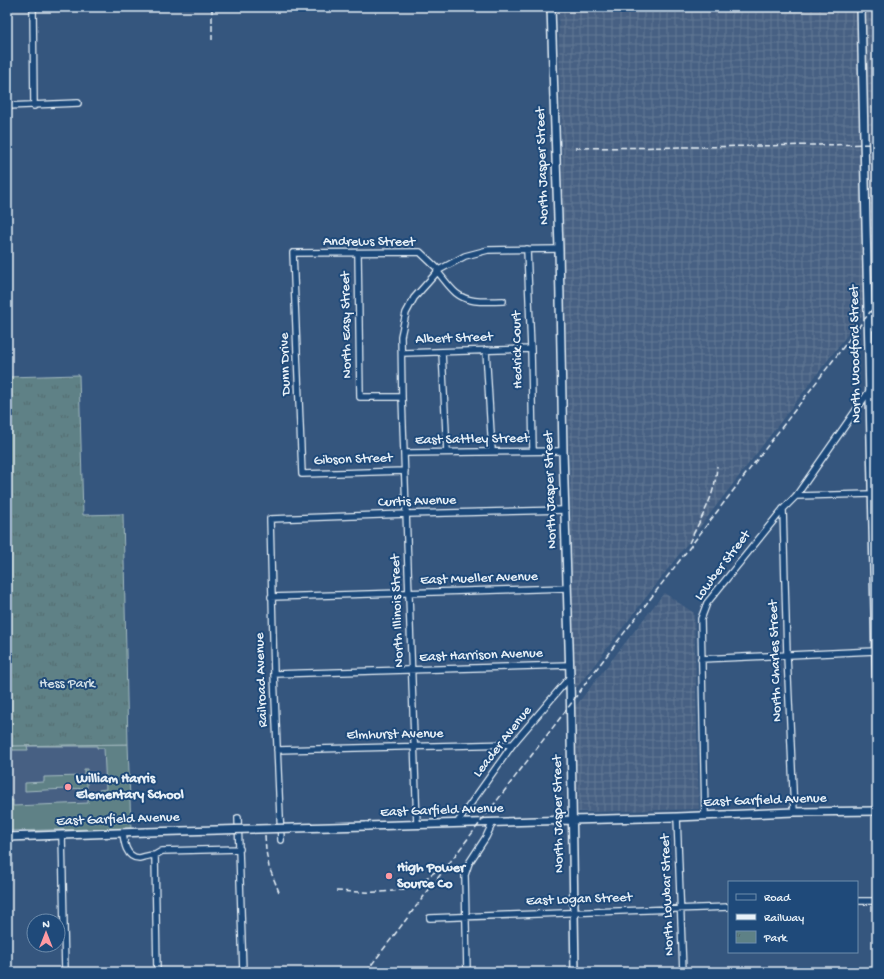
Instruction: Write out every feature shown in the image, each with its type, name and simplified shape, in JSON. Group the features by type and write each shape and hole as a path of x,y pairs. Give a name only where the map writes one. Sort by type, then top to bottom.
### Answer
{"street":[{"path":"33,7 34,106"},
{"name":"North Jasper Street","path":"551,7 570,677 575,972"},
{"name":"North Woodford Street","path":"861,7 877,701"},
{"path":"7,106 78,104"},
{"name":"Hedrick Court","path":"528,249 533,451"},
{"path":"438,270 466,256 488,250 559,249"},
{"name":"Andrews Street","path":"293,253 420,252 438,270 456,293 467,300 503,302"},
{"name":"Dunn Drive","path":"293,253 302,474"},
{"name":"North Easy Street","path":"358,253 360,397 402,397"},
{"name":"North Illinois Street","path":"418,824 414,747 401,336 406,313 414,298 438,270"},
{"path":"868,328 877,328"},
{"name":"Albert Street","path":"402,353 531,349"},
{"path":"486,350 492,451"},
{"path":"442,352 447,452"},
{"name":"Lowber Street","path":"705,816 701,619 707,603 783,509 796,496 870,390"},
{"name":"East Sattley Street","path":"405,453 563,451"},
{"name":"Gibson Street","path":"302,474 405,471"},
{"path":"796,496 872,494"},
{"name":"North Charles Street","path":"783,509 787,654 794,812"},
{"name":"Curtis Avenue","path":"270,519 565,510"},
{"name":"Railroad Avenue","path":"270,519 271,597 281,840"},
{"name":"East Mueller Avenue","path":"271,597 567,588"},
{"path":"701,659 876,651"},
{"name":"East Harrison Avenue","path":"274,674 569,665"},
{"name":"Leader Avenue","path":"457,823 513,744 570,677"},
{"name":"Elmhurst Avenue","path":"277,750 513,744"},
{"name":"East Garfield Avenue","path":"7,836 877,810"},
{"name":"North Lowbar Street","path":"677,817 683,972"},
{"path":"238,818 243,972"},
{"path":"467,972 465,875 469,863 486,837 493,822"},
{"path":"123,833 126,850 136,858 168,851 240,849"},
{"path":"62,835 65,972"},
{"path":"155,855 157,972"},
{"path":"858,901 877,901"},
{"name":"East Logan Street","path":"430,918 728,907"}],"shaded area":[{"path":"558,7 877,7 877,296 575,690"},
{"path":"877,303 877,452 874,307"},
{"path":"664,593 694,613 699,809 578,812 575,707"},
{"name":"William Harris Elementary School","path":"128,744 131,828 7,831 7,746"}],"green space":[{"name":"Hess Park","path":"79,375 83,515 123,514 128,744 7,746 7,377"},
{"path":"128,744 131,828 7,831 7,800 13,800 13,806 88,803 88,795 99,794 99,790 106,789 104,748 97,748 97,746 27,746 28,750 7,750 7,746"},
{"path":"84,769 87,769 87,788 25,791 25,783 44,782 44,777 84,776"}],"railway":[{"path":"212,7 212,41"},
{"path":"575,148 877,144"},
{"path":"366,972 877,303"},
{"path":"689,543 711,497 714,488 717,466"},
{"path":"265,835 269,867 279,892"},
{"path":"336,891 372,892 400,890 417,884 444,865"}],"place":[{"name":"William Harris Elementary School","path":"68,787"},
{"name":"High Power Source Co","path":"389,876"}]}
